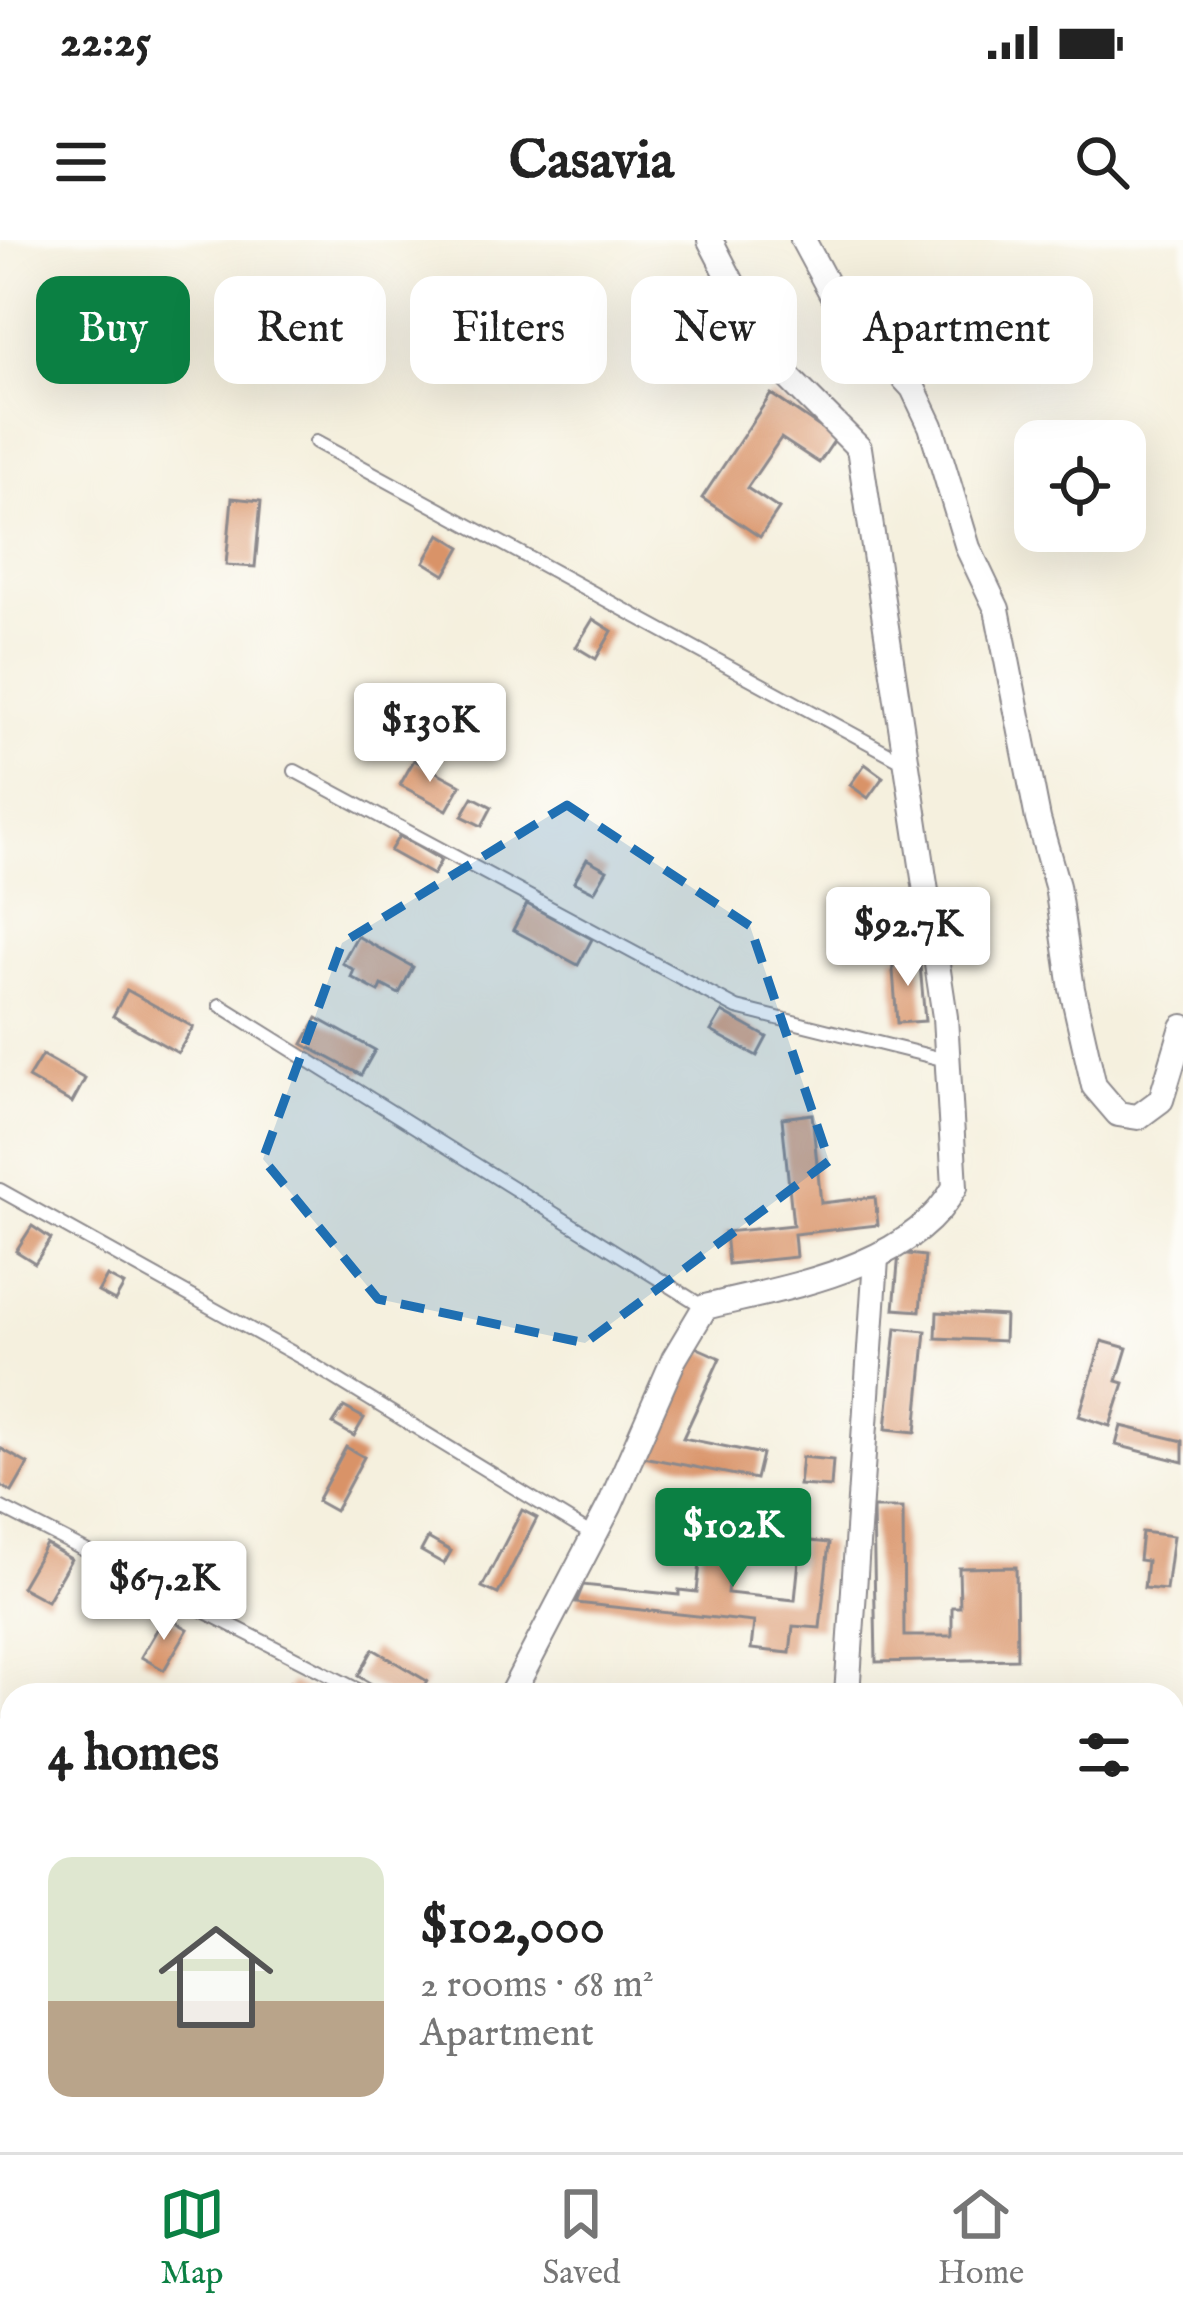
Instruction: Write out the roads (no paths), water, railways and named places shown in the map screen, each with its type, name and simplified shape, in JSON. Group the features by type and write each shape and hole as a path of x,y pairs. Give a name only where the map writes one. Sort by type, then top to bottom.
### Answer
{"street":[{"path":"518,1683 594,1536 674,1359 705,1307 876,1259 942,1205 955,1187 945,1017 860,448 773,362 710,240"},
{"path":"803,240 840,309 913,388 931,426 968,548 997,609 1038,819 1058,886 1072,988 1094,1086 1118,1114 1138,1117 1161,1100 1183,1027"},
{"path":"848,1683 876,1259"}],"lane":[{"path":"316,442 907,764"},
{"path":"296,771 737,1008 946,1060"},
{"path":"220,1005 705,1307"},
{"path":"0,1190 302,1358 594,1536"},
{"path":"0,1507 345,1683"}]}
